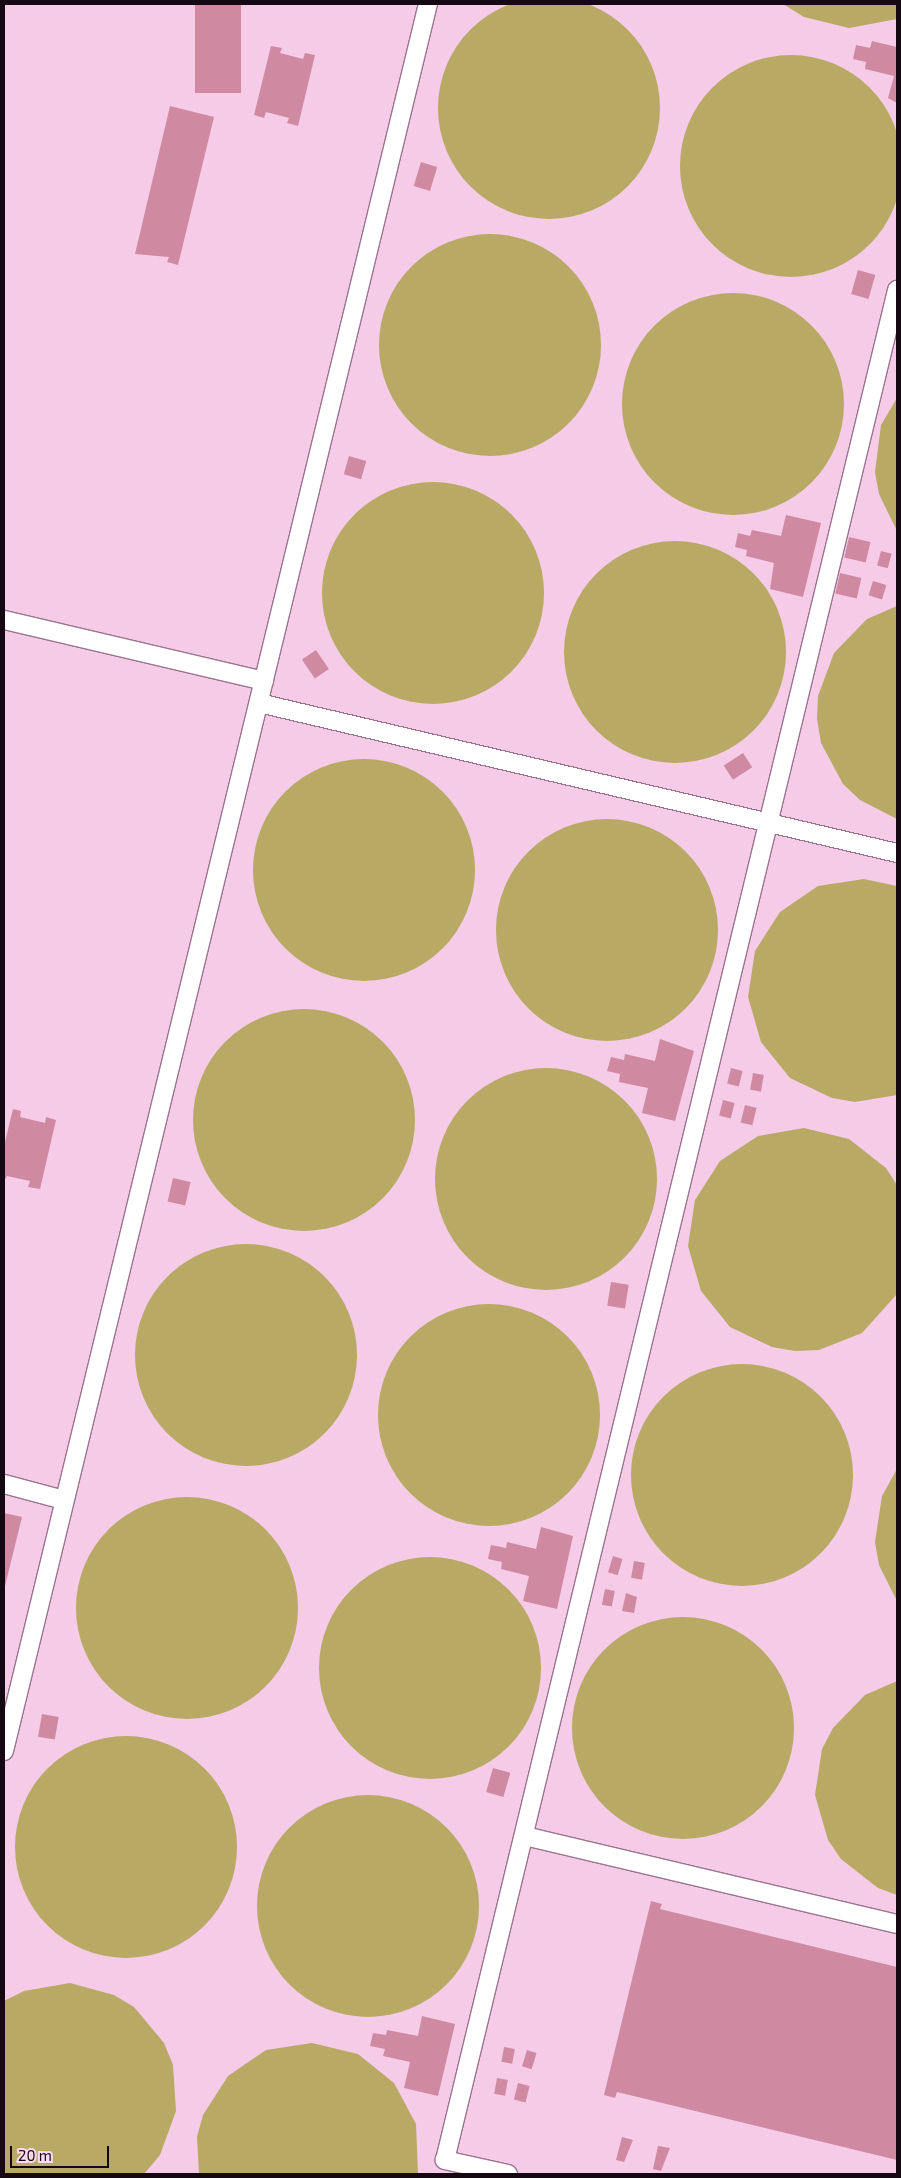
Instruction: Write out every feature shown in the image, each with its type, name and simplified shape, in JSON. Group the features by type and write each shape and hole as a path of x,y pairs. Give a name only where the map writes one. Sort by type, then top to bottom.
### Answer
{"lane":[{"path":"4,1751 428,4"},
{"path":"508,2174 445,2160 525,1836 897,290"},
{"path":"4,620 264,681"},
{"path":"259,703 768,820 897,853"},
{"path":"4,1484 64,1500"},
{"path":"525,1836 897,1924"}],"shaded area":[{"path":"549,-3 571,-1 601,10 619,22 635,38 647,56 655,76 660,108 658,130 647,160 635,178 619,194 601,206 581,214 549,219 527,217 497,206 479,194 463,178 451,160 443,140 438,108 440,86 451,56 463,38 479,22 497,10 517,2"},
{"path":"783,4 897,4 897,19 849,28 804,17"},
{"path":"791,55 813,57 843,68 861,80 877,96 889,114 897,134 902,166 900,188 889,218 877,236 861,252 843,264 823,272 791,277 769,275 739,264 721,252 705,236 693,218 685,198 680,166 682,144 693,114 705,96 721,80 739,68 759,60"},
{"path":"479,234 501,234 533,242 552,252 569,266 583,283 593,302 599,323 601,345 599,367 593,388 583,407 569,424 552,438 522,452 501,456 479,456 458,452 428,438 404,416 397,407 383,377 379,356 379,334 383,313 397,283 419,259 428,252 458,238"},
{"path":"722,293 744,293 776,301 795,311 812,325 826,342 836,361 842,382 844,404 842,426 836,447 826,466 812,483 795,497 776,507 744,515 722,515 690,507 671,497 647,475 630,447 622,415 622,393 630,361 640,342 662,318 690,301"},
{"path":"897,398 897,531 879,494 875,472 881,425"},
{"path":"422,482 444,482 476,490 495,500 512,514 526,531 536,550 542,571 544,593 542,615 536,636 526,655 512,672 495,686 476,696 444,704 422,704 390,696 371,686 347,664 330,636 322,604 322,582 330,550 340,531 362,507 390,490"},
{"path":"664,541 686,541 718,549 737,559 754,573 768,590 778,609 784,630 786,652 784,674 778,695 768,714 754,731 737,745 707,759 686,763 664,763 643,759 613,745 589,723 582,714 568,684 564,663 564,641 568,620 582,590 604,566 613,559 643,545"},
{"path":"897,606 897,819 860,800 843,784 821,743 817,719 818,696 834,653 867,619"},
{"path":"353,759 375,759 407,767 426,777 443,791 457,808 467,827 473,848 475,870 473,892 467,913 457,932 443,949 426,963 407,973 375,981 353,981 321,973 302,963 278,941 261,913 253,881 253,859 261,827 271,808 293,784 321,767"},
{"path":"596,819 618,819 650,827 669,837 686,851 700,868 710,887 716,908 718,930 716,952 710,973 700,992 686,1009 669,1023 639,1037 618,1041 596,1041 575,1037 545,1023 521,1001 514,992 500,962 496,941 496,919 500,898 514,868 536,844 545,837 575,823"},
{"path":"864,879 897,886 897,1095 855,1102 832,1098 790,1078 761,1042 748,997 755,951 780,912 818,886"},
{"path":"293,1009 315,1009 347,1017 366,1027 383,1041 397,1058 407,1077 413,1098 415,1120 413,1142 407,1163 397,1182 383,1199 366,1213 336,1227 315,1231 293,1231 272,1227 242,1213 218,1191 211,1182 197,1152 193,1131 193,1109 197,1088 211,1058 233,1034 242,1027 272,1013"},
{"path":"535,1068 557,1068 589,1076 608,1086 625,1100 639,1117 649,1136 655,1157 657,1179 655,1201 649,1222 639,1241 625,1258 608,1272 589,1282 557,1290 535,1290 503,1282 484,1272 460,1250 443,1222 435,1190 435,1168 443,1136 453,1117 475,1093 503,1076"},
{"path":"804,1128 849,1139 886,1168 897,1185 897,1294 862,1333 819,1350 795,1351 772,1347 730,1327 701,1291 688,1246 695,1200 720,1161 758,1136"},
{"path":"235,1244 257,1244 289,1252 308,1262 325,1276 339,1293 349,1312 355,1333 357,1355 355,1377 349,1398 339,1417 325,1434 308,1448 289,1458 257,1466 235,1466 203,1458 184,1448 160,1426 143,1398 135,1366 135,1344 143,1312 153,1293 175,1269 203,1252"},
{"path":"478,1304 500,1304 532,1312 551,1322 568,1336 582,1353 592,1372 598,1393 600,1415 598,1437 592,1458 582,1477 568,1494 551,1508 532,1518 500,1526 478,1526 446,1518 427,1508 403,1486 386,1458 378,1426 378,1404 386,1372 396,1353 418,1329 446,1312"},
{"path":"731,1364 753,1364 785,1372 804,1382 821,1396 835,1413 845,1432 851,1453 853,1475 851,1497 845,1518 835,1537 821,1554 804,1568 774,1582 753,1586 731,1586 710,1582 680,1568 656,1546 649,1537 635,1507 631,1486 631,1464 635,1443 649,1413 671,1389 680,1382 710,1368"},
{"path":"897,1469 897,1601 879,1565 875,1542 882,1496"},
{"path":"176,1497 198,1497 230,1505 249,1515 266,1529 280,1546 290,1565 296,1586 298,1608 296,1630 290,1651 280,1670 266,1687 249,1701 230,1711 198,1719 176,1719 144,1711 125,1701 101,1679 84,1651 76,1619 76,1597 84,1565 94,1546 116,1522 144,1505"},
{"path":"419,1557 441,1557 473,1565 492,1575 509,1589 523,1606 533,1625 539,1646 541,1668 539,1690 533,1711 523,1730 509,1747 492,1761 462,1775 441,1779 419,1779 398,1775 368,1761 344,1739 337,1730 323,1700 319,1679 319,1657 323,1636 337,1606 359,1582 368,1575 398,1561"},
{"path":"672,1617 694,1617 726,1625 745,1635 762,1649 776,1666 786,1685 792,1706 794,1728 792,1750 786,1771 776,1790 762,1807 745,1821 715,1835 694,1839 672,1839 651,1835 621,1821 597,1799 590,1790 576,1760 572,1739 572,1717 576,1696 590,1666 612,1642 621,1635 651,1621"},
{"path":"897,1681 897,1895 878,1888 841,1859 828,1840 815,1795 822,1749 833,1728 865,1695"},
{"path":"115,1736 137,1736 169,1744 188,1754 205,1768 219,1785 229,1804 235,1825 237,1847 235,1869 229,1890 219,1909 205,1926 188,1940 158,1954 137,1958 115,1958 94,1954 64,1940 40,1918 33,1909 19,1879 15,1858 15,1836 19,1815 33,1785 55,1761 64,1754 94,1740"},
{"path":"357,1795 379,1795 411,1803 430,1813 447,1827 461,1844 471,1863 477,1884 479,1906 477,1928 471,1949 461,1968 447,1985 430,1999 400,2013 379,2017 357,2017 336,2013 306,1999 282,1977 275,1968 261,1938 257,1917 257,1895 261,1874 275,1844 297,1820 306,1813 336,1799"},
{"path":"70,1983 114,1995 134,2007 164,2043 173,2065 176,2111 160,2155 144,2174 4,2174 4,2001 24,1991"},
{"path":"312,2043 358,2054 394,2083 416,2124 418,2174 199,2174 197,2137 203,2115 228,2076 266,2050"}],"building":[{"path":"195,4 241,4 241,93 195,93"},
{"path":"872,41 897,47 897,103 888,98 894,76 865,69 866,62 853,59 856,45 870,48"},
{"path":"271,46 282,48 280,53 303,59 305,53 315,55 298,126 287,123 289,118 266,112 264,118 254,115"},
{"path":"170,106 214,117 178,265 167,262 169,257 135,254"},
{"path":"421,162 437,167 430,191 414,186"},
{"path":"858,270 875,275 868,299 851,294"},
{"path":"349,456 366,461 361,479 344,474"},
{"path":"786,515 821,523 803,597 770,589 774,563 746,556 747,550 735,547 738,533 750,536 752,530 781,536"},
{"path":"849,537 870,542 866,562 844,557"},
{"path":"881,551 892,554 888,568 877,565"},
{"path":"840,573 861,578 857,598 835,593"},
{"path":"873,581 886,585 882,599 869,595"},
{"path":"316,650 329,669 315,679 302,660"},
{"path":"743,753 752,767 733,780 724,766"},
{"path":"660,1039 694,1051 675,1121 642,1113 648,1088 619,1082 620,1074 607,1071 611,1057 624,1060 625,1054 655,1061"},
{"path":"731,1068 743,1071 739,1086 727,1084"},
{"path":"753,1073 764,1075 761,1092 750,1090"},
{"path":"723,1100 735,1103 731,1118 719,1116"},
{"path":"745,1105 757,1108 752,1125 741,1122"},
{"path":"13,1109 21,1111 20,1117 45,1123 46,1117 56,1120 40,1189 28,1187 30,1181 7,1176 4,1181 4,1146"},
{"path":"173,1178 191,1182 185,1205 168,1201"},
{"path":"611,1282 629,1285 625,1309 607,1306"},
{"path":"4,1513 22,1517 4,1590"},
{"path":"541,1527 573,1536 557,1609 523,1601 529,1576 501,1569 502,1562 488,1559 491,1545 506,1548 507,1542 536,1549"},
{"path":"613,1556 623,1559 618,1575 608,1572"},
{"path":"634,1561 645,1563 642,1580 631,1578"},
{"path":"605,1589 615,1591 612,1607 602,1605"},
{"path":"626,1593 637,1597 634,1613 622,1611"},
{"path":"42,1714 59,1717 55,1740 38,1737"},
{"path":"493,1768 510,1773 503,1797 486,1792"},
{"path":"651,1901 662,1904 660,1909 897,1967 897,2160 617,2092 615,2098 604,2095"},
{"path":"422,2016 455,2024 438,2096 404,2088 410,2062 383,2056 385,2049 370,2046 373,2033 386,2035 387,2030 418,2036"},
{"path":"504,2047 515,2049 512,2064 501,2062"},
{"path":"527,2050 537,2053 532,2069 522,2066"},
{"path":"497,2078 508,2080 505,2096 494,2094"},
{"path":"518,2083 530,2086 526,2102 514,2099"},
{"path":"622,2137 633,2140 624,2162 616,2160"},
{"path":"658,2146 670,2148 661,2171 653,2169"}]}
